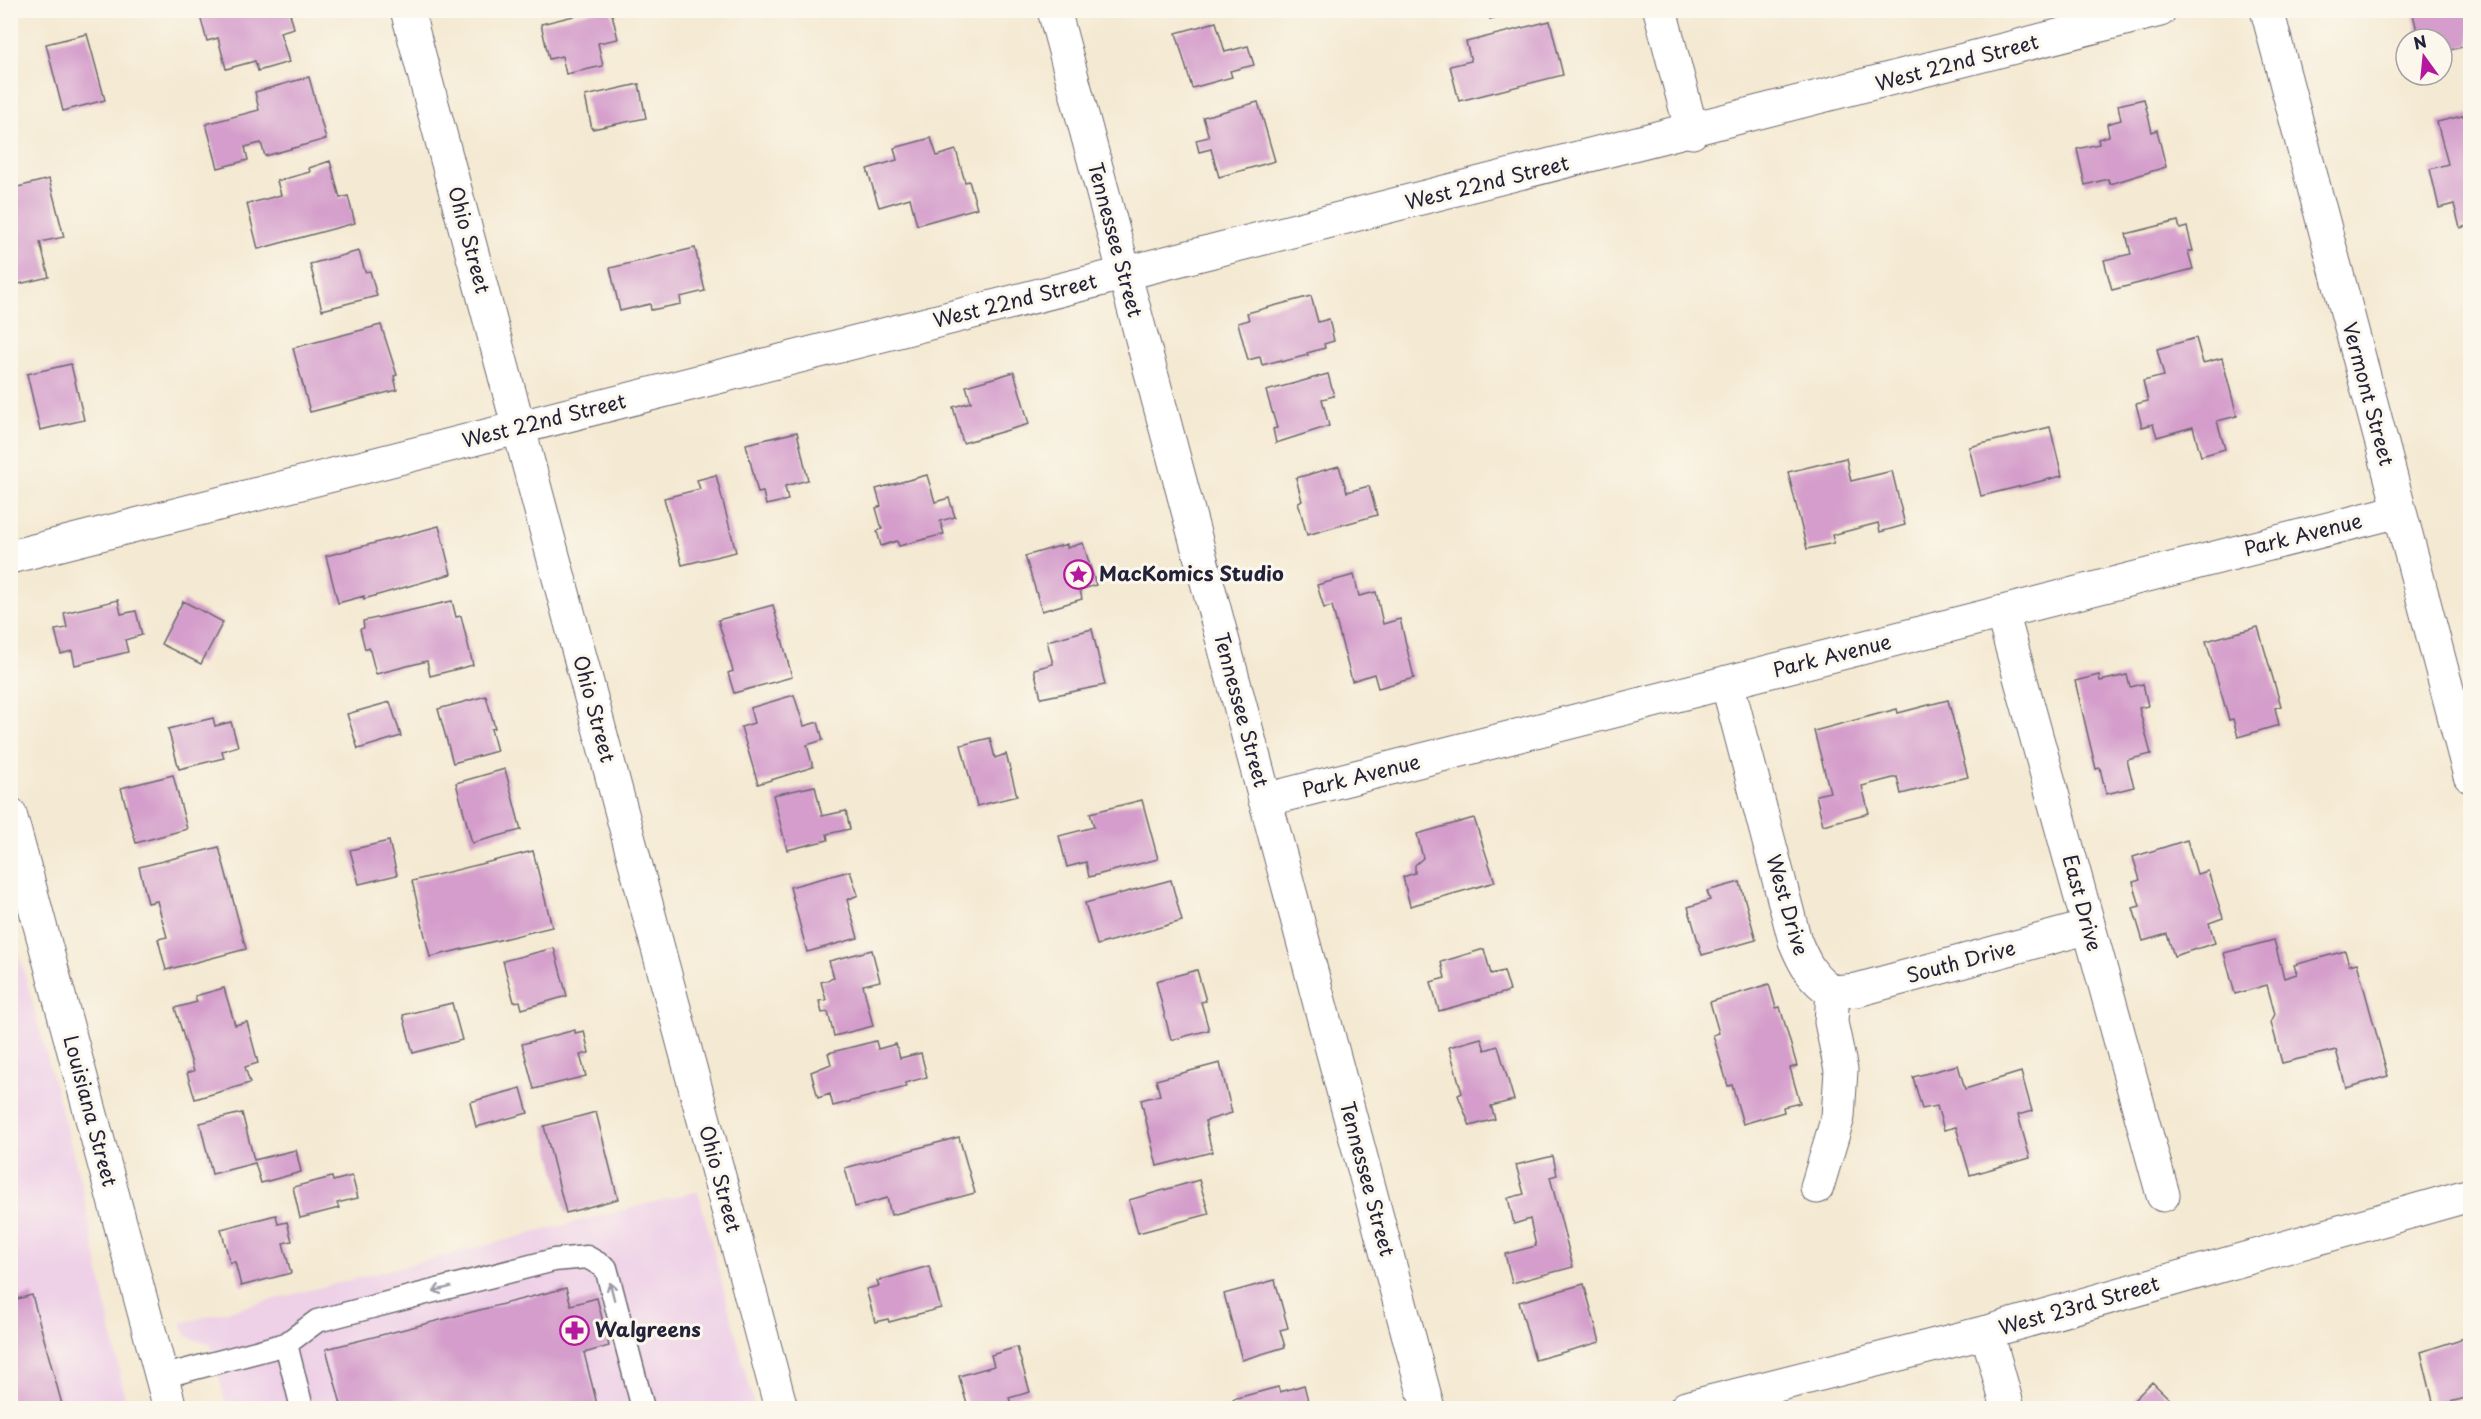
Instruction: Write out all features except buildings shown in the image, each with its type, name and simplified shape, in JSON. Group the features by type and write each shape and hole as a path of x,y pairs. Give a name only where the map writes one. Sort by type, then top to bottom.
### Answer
{"street":[{"name":"Ohio Street","path":"407,10 781,1408"},
{"name":"Tennessee Street","path":"1054,10 1428,1408"},
{"path":"1660,10 1692,132"},
{"name":"West 22nd Street","path":"10,557 1692,132 2160,10"},
{"name":"Vermont Street","path":"2267,10 2470,776"},
{"name":"Park Avenue","path":"1265,800 2399,511"},
{"name":"East Drive","path":"2002,612 2163,1195"},
{"name":"West Drive","path":"1727,682 1795,940 1807,969 1822,985 1833,992"},
{"name":"Louisiana Street","path":"10,814 163,1399"},
{"name":"South Drive","path":"1833,992 1857,990 2089,927"},
{"path":"1817,1187 1838,1118 1841,1070 1832,1022 1833,992"},
{"name":"West 23rd Street","path":"1686,1408 1987,1332 2470,1195"},
{"path":"1987,1332 2008,1408"}],"lane":[{"path":"163,1399 286,1344 317,1321 554,1260 587,1257 606,1268 643,1408"},
{"path":"286,1344 302,1408"}],"shaded area":[{"path":"10,920 81,1183 127,1408 11,1408"},
{"path":"698,1191 755,1408 227,1408 210,1343 195,1340 186,1335 181,1323"}],"place":[{"name":"MacKomics Studio","path":"1078,574"},
{"name":"Walgreens","path":"574,1330"}]}
